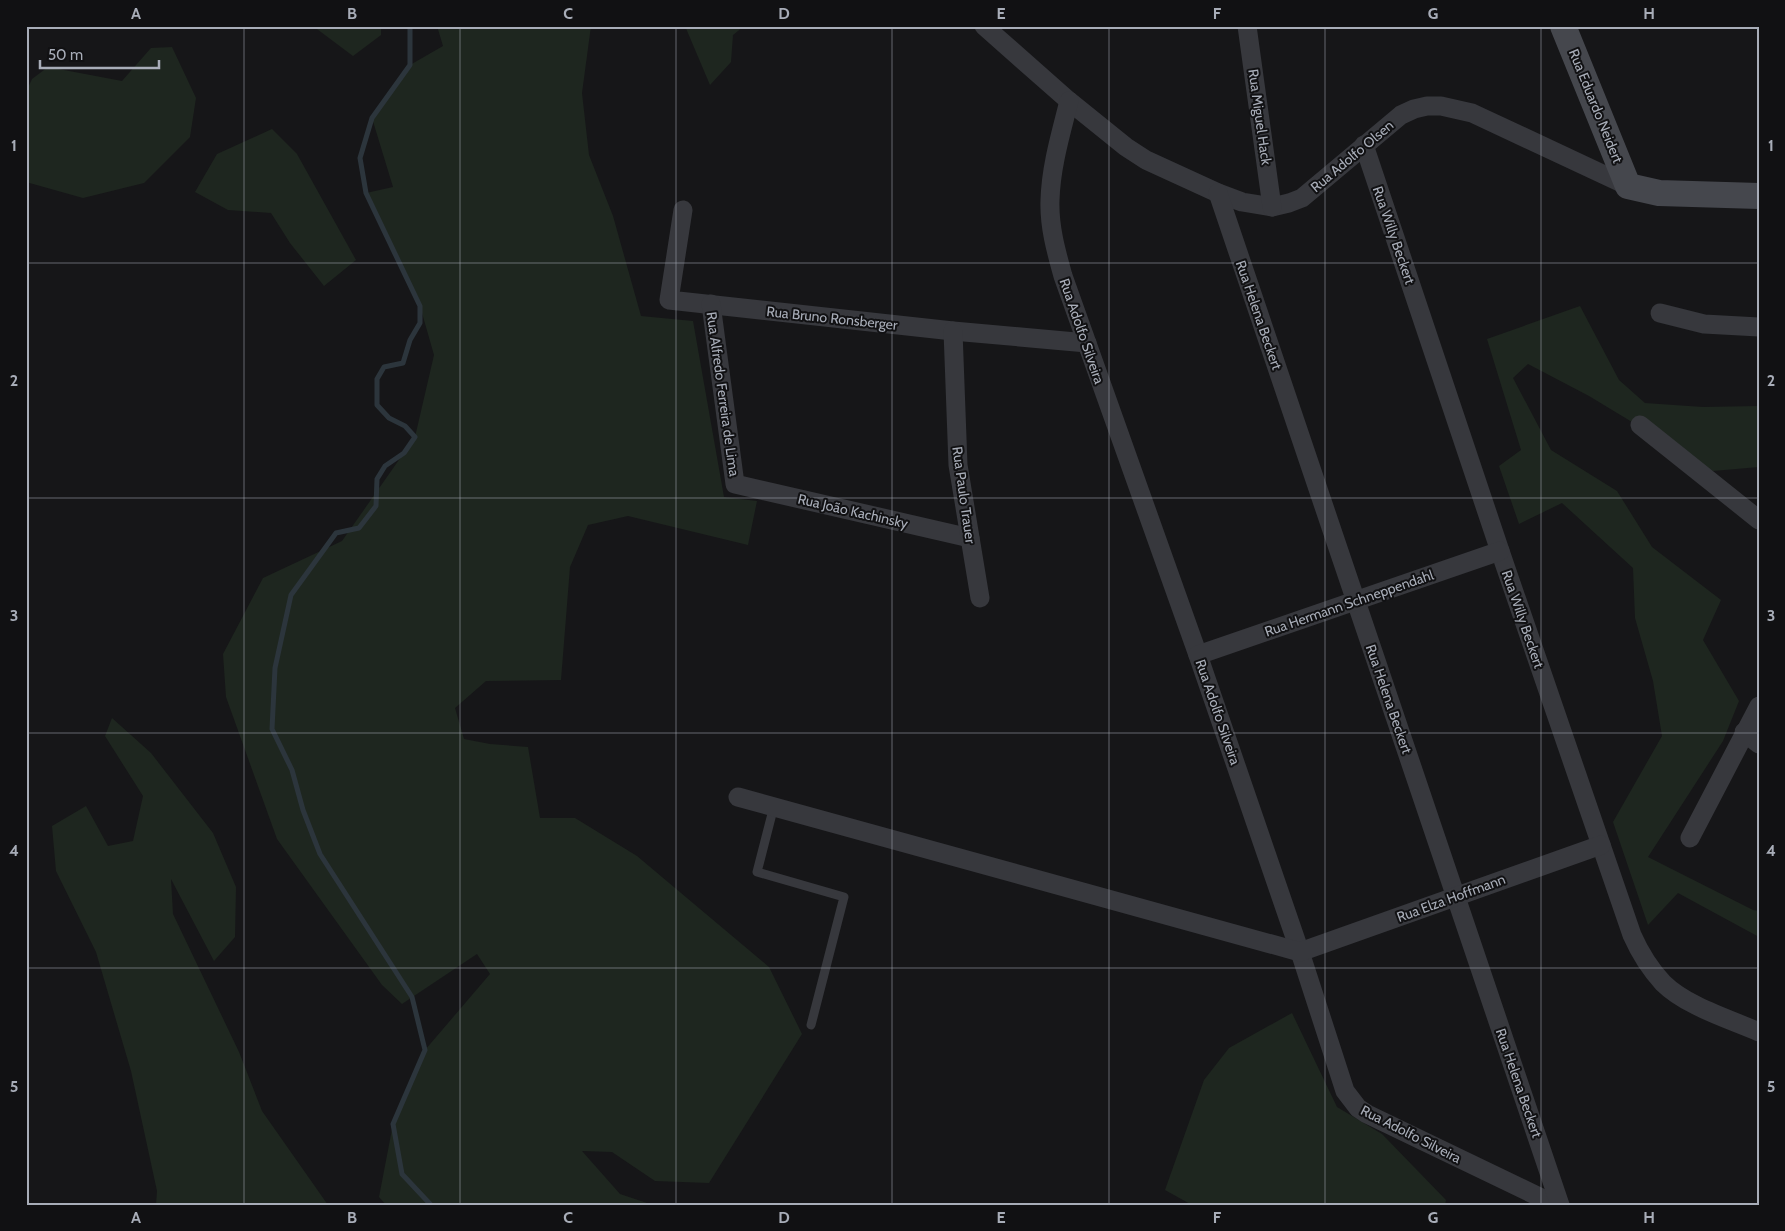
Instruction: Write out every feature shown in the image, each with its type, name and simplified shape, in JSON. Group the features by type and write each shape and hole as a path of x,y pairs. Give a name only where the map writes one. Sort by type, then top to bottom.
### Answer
{"main road":[{"name":"Rua Eduardo Neidert","path":"1563,26 1628,186"},
{"name":"Rua Adolfo Olsen","path":"1628,186 1659,193 1759,196"}],"street":[{"name":"Rua Adolfo Olsen","path":"984,26 1126,147 1146,160 1242,202 1272,207 1302,198 1393,121 1414,109 1441,106 1472,113 1628,186"},
{"name":"Rua Miguel Hack","path":"1247,26 1272,207"},
{"name":"Rua Adolfo Silveira","path":"1070,101 1054,168 1050,199 1051,222 1063,276 1198,655 1300,952 1345,1091 1358,1108 1367,1114 1558,1205"},
{"name":"Rua Willy Beckert","path":"1364,145 1500,551 1632,935 1651,969 1680,996 1759,1032"},
{"name":"Rua Helena Beckert","path":"1218,193 1456,896 1558,1205"},
{"name":"Rua Bruno Ronsberger","path":"683,210 669,300 953,331 1086,342"},
{"name":"Rua Alfredo Ferreira de Lima","path":"711,304 735,484"},
{"path":"1660,313 1704,324 1759,326"},
{"name":"Rua Paulo Trauer","path":"953,331 958,465 980,598"},
{"path":"1640,425 1759,520"},
{"name":"Rua João Kachinsky","path":"735,484 970,538"},
{"name":"Rua Hermann Schneppendahl","path":"1198,655 1500,551"},
{"path":"1690,838 1759,706"},
{"path":"1744,732 1759,744"},
{"path":"738,797 1300,952"},
{"name":"Rua Elza Hoffmann","path":"1300,952 1601,845"}],"lane":[{"path":"774,806 757,872 844,897 811,1025"}],"shaded area":[{"path":"313,26 381,26 381,35 353,56"},
{"path":"437,26 591,26 582,93 589,155 613,216 641,316 693,321 724,497 757,501 748,545 628,516 588,525 570,567 561,680 486,681 455,708 464,739 490,744 528,747 540,818 575,818 637,856 769,967 802,1034 709,1183 655,1181 612,1152 582,1151 620,1194 653,1205 386,1205 379,1197 393,1124 425,1050 490,974 477,954 402,1004 382,985 277,839 226,697 223,654 263,578 342,541 415,437 434,355 420,306 366,193 393,187 372,118 410,65 443,46"},
{"path":"685,26 744,26 733,35 731,62 710,85"},
{"path":"172,47 196,98 190,137 144,183 83,198 26,182 26,92 32,79 48,67 122,81 151,48"},
{"path":"272,129 297,154 356,260 324,286 290,243 271,213 228,210 195,192 217,154"},
{"path":"1580,306 1619,380 1645,403 1703,407 1759,406 1759,467 1713,471 1589,396 1528,364 1513,378 1551,450 1617,491 1652,547 1721,600 1703,640 1739,701 1723,741 1648,857 1753,910 1759,911 1759,937 1678,893 1648,925 1613,822 1662,736 1653,681 1635,618 1633,568 1562,503 1519,524 1499,466 1521,450 1487,339"},
{"path":"112,718 151,753 213,833 236,887 235,937 214,961 171,879 173,914 239,1052 262,1111 328,1205 156,1205 157,1191 131,1071 96,952 56,871 52,826 86,806 108,846 133,841 143,796 105,736"},
{"path":"1292,1013 1337,1107 1382,1134 1446,1200 1445,1205 1192,1205 1165,1190 1204,1080 1229,1048"}],"waterway":[{"path":"410,26 410,65 372,118 360,158 366,193 420,306 420,323 410,340 403,363 384,367 377,379 377,405 389,418 405,426 415,437 404,453 385,466 377,479 376,506 359,528 336,533 291,595 275,668 272,729 292,770 303,810 320,854 412,997 425,1050 393,1124 402,1174 431,1205"}]}
